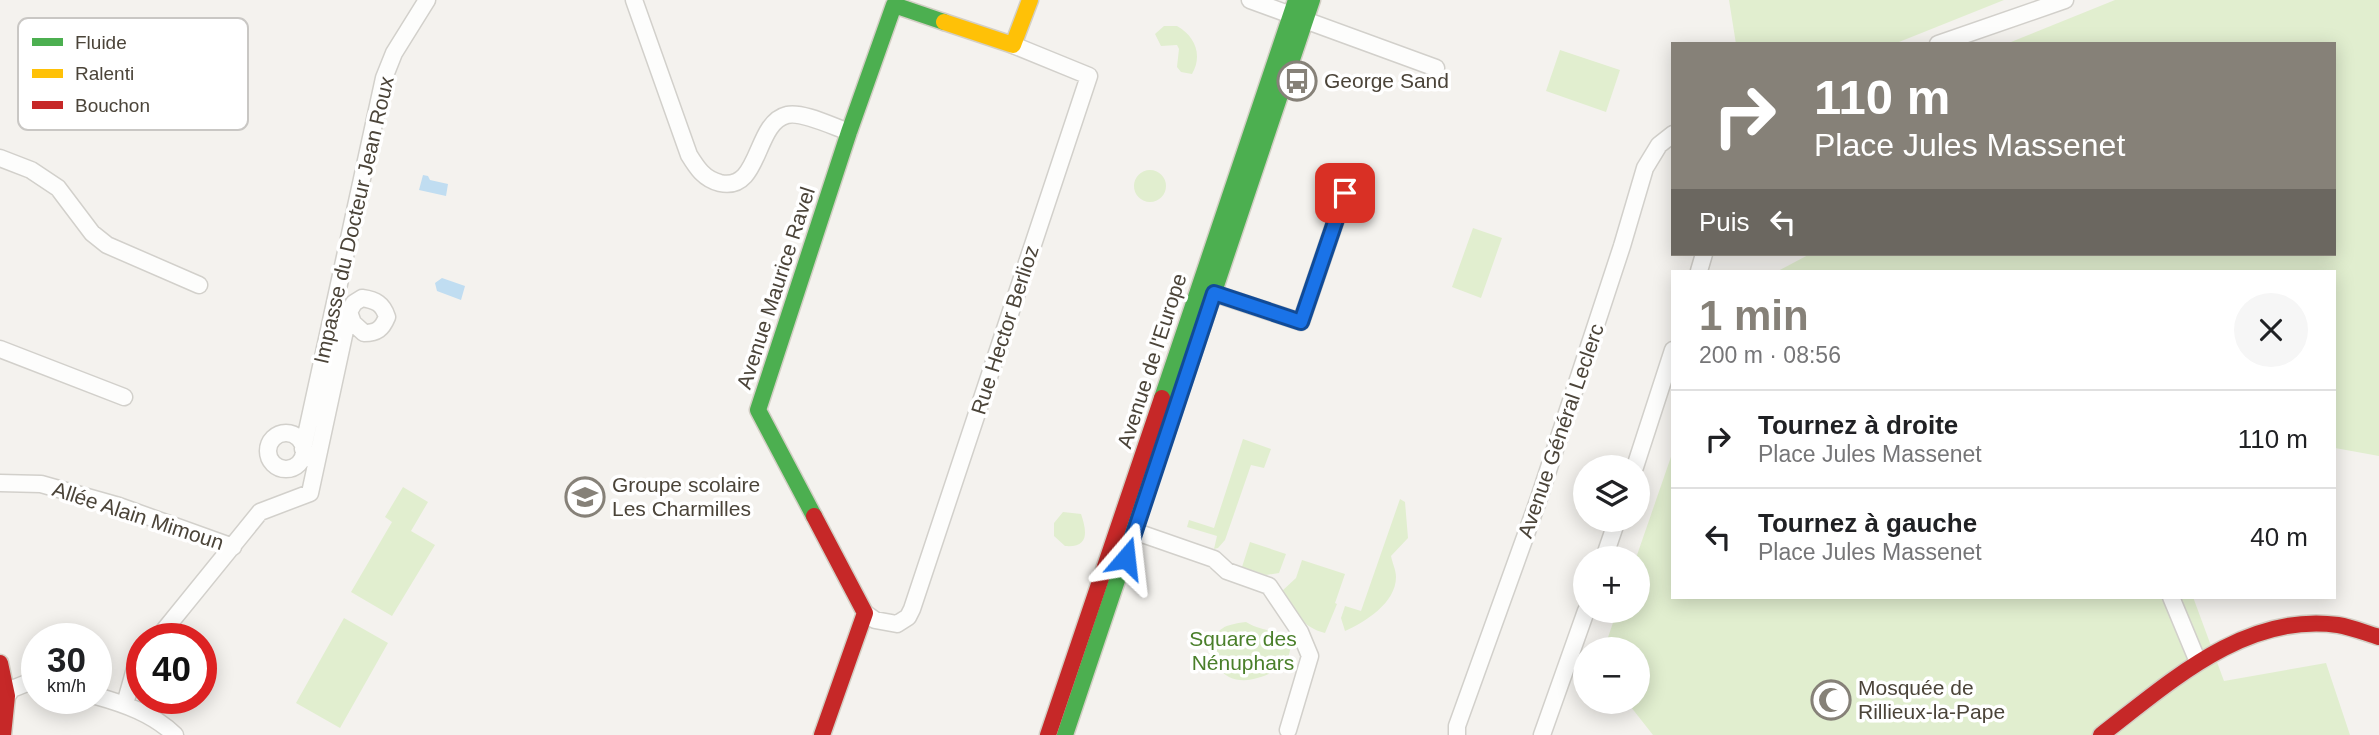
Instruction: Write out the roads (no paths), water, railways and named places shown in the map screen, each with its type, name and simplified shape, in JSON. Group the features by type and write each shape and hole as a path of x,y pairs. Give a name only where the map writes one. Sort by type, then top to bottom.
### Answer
{"street":[{"name":"Impasse du Docteur Jean Roux","path":"303,449 384,78 394,53 428,0"},
{"path":"634,0 689,155 698,170 707,178 722,184 742,179 752,167 773,124 784,115 796,114 849,132"},
{"path":"1013,45 1030,0"},
{"path":"1250,0 1297,12 1436,68"},
{"name":"Avenue de l'Europe","path":"1065,735 1198,288 1297,12 1312,0"},
{"path":"1944,42 2065,0"},
{"name":"Avenue Maurice Ravel","path":"865,613 758,410 849,132 887,2 1013,45"},
{"name":"Avenue de l'Europe","path":"1048,735 1214,293 1297,12"},
{"name":"Rue Hector Berlioz","path":"865,613 875,620 897,624 908,617 912,609 1089,76 1013,45"},
{"name":"Avenue Général Leclerc","path":"1457,735 1457,726 1538,501 1645,168 1659,145 1671,136"},
{"path":"0,158 31,170 58,188 92,233 107,245 199,285"},
{"path":"1198,288 1301,322 1345,193"},
{"path":"170,623 260,512 310,493 349,312"},
{"path":"0,349 124,397"},
{"path":"1639,455 1671,356"},
{"name":"Allée Alain Mimoun","path":"0,483 41,484 67,491 119,506 233,547"},
{"path":"1127,528 1214,559 1227,571 1269,586 1300,632 1310,656 1288,730"},
{"path":"2172,599 2198,662"},
{"path":"822,735 865,613"},
{"path":"1542,735 1582,623"},
{"path":"2101,735 2198,662 2244,637 2302,623 2343,626 2379,637"},
{"path":"0,663 3,735"},
{"path":"3,691 21,685"},
{"path":"112,700 125,704 165,726 175,735"},
{"path":"125,704 126,700"}],"water":[{"path":"423,175 430,180 448,184 446,196 419,190"},
{"path":"442,278 465,286 461,300 437,291 435,283"}],"place":[{"name":"George Sand","path":"1297,81"},
{"name":"Groupe scolaire Les Charmilles","path":"585,497"},
{"name":"Mosquée de Rillieux-la-Pape","path":"1831,700"}],"park label":[{"name":"Square des Nénuphars","path":"1243,651"}]}
